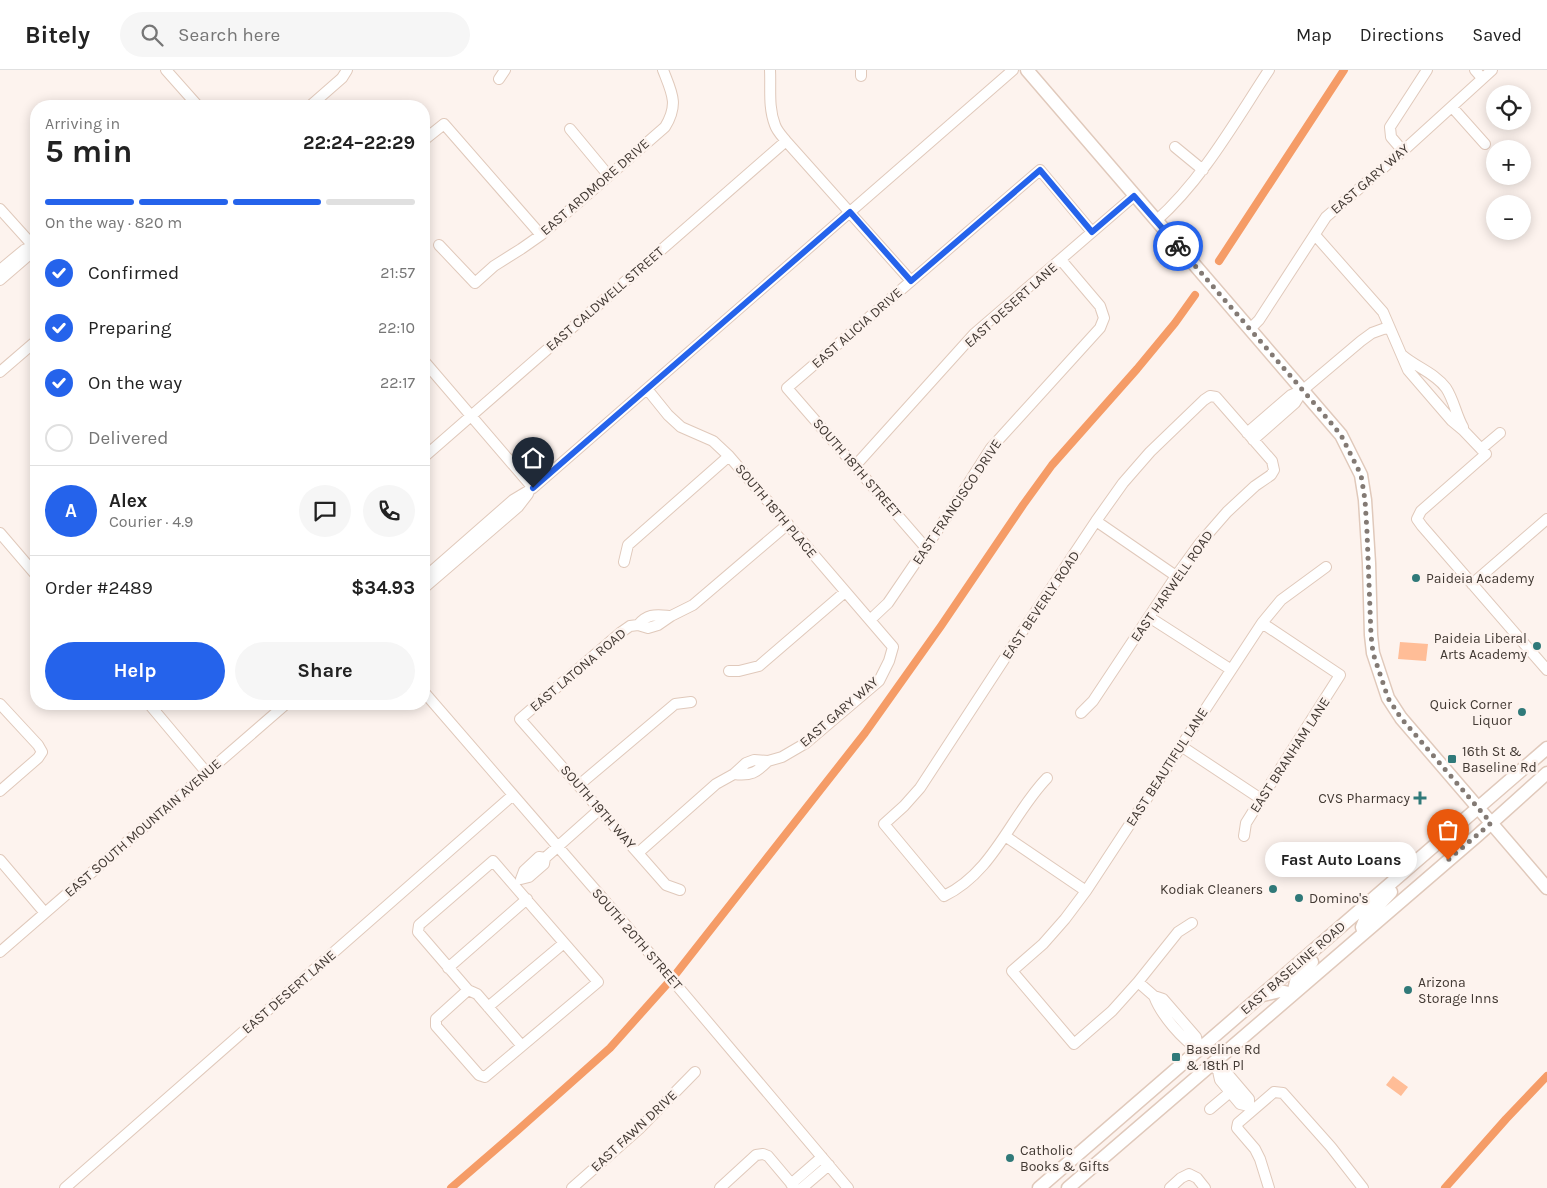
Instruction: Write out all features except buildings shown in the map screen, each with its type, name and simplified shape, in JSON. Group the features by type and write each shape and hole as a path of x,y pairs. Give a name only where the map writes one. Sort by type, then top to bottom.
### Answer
{"main road":[{"path":"1026,70 1341,435 1361,475 1365,500 1372,644 1380,677 1388,698 1401,718 1547,888"},
{"name":"EAST BASELINE ROAD","path":"1039,1188 1547,748"},
{"name":"EAST BASELINE ROAD","path":"1068,1188 1215,1068 1294,994 1547,773"},
{"path":"1364,933 1362,930 1363,924 1389,896 1399,876"},
{"path":"1262,996 1280,991 1294,994 1297,978 1322,953 1331,935"},
{"path":"1199,1050 1215,1068"}],"street":[{"path":"166,70 193,100"},
{"path":"317,100 342,78 347,70"},
{"name":"EAST ARDMORE DRIVE","path":"439,245 475,283 494,266 541,234 665,127 672,115 673,102 672,91 663,70"},
{"path":"770,70 770,102 775,127 911,281"},
{"path":"430,583 518,506 533,488 1013,70"},
{"path":"1156,221 1179,199 1203,170 1269,70"},
{"path":"1403,151 1391,137 1390,127 1427,70"},
{"path":"1475,70 1482,78"},
{"name":"EAST GARY WAY","path":"1250,329 1259,320 1331,213 1492,70"},
{"path":"1452,107 1485,144"},
{"path":"430,135 444,124 541,234"},
{"path":"570,129 609,176"},
{"name":"EAST CALDWELL STREET","path":"430,453 786,141"},
{"path":"1175,147 1203,170"},
{"name":"EAST ALICIA DRIVE","path":"788,388 1040,170 1092,232"},
{"name":"EAST DESERT LANE","path":"855,466 974,334 1134,196"},
{"path":"0,209 30,243"},
{"path":"1315,235 1387,318 1408,370 1452,421 1483,452"},
{"path":"0,270 24,250 30,249"},
{"path":"0,280 30,254"},
{"name":"EAST FRANCISCO DRIVE","path":"870,620 888,603 991,448 1100,328 1104,318 1100,306 1061,260"},
{"path":"1250,436 1291,395 1303,390 1367,337 1383,328 1390,328"},
{"path":"0,372 30,346"},
{"path":"1402,355 1431,374 1445,387 1450,394 1464,431"},
{"path":"430,368 533,488"},
{"name":"SOUTH 18TH STREET","path":"788,388 926,548"},
{"name":"SOUTH 18TH PLACE","path":"647,389 668,415 681,427 713,441 729,456 893,647"},
{"name":"EAST BEVERLY ROAD","path":"1005,836 974,875 944,896 884,824 920,788 1096,521 1150,452 1210,396 1216,397 1250,436"},
{"path":"1500,433 1483,452 1421,511 1417,519 1547,670"},
{"name":"EAST HARWELL ROAD","path":"1080,713 1093,701 1200,542 1227,512 1255,486 1271,475 1274,470 1272,461 1250,436"},
{"path":"624,562 628,546 729,456"},
{"path":"430,573 513,500 533,488"},
{"path":"1472,584 1547,519"},
{"path":"1096,521 1176,576"},
{"name":"EAST LATONA ROAD","path":"520,719 620,633 630,626 638,625 644,618 656,615 671,616 693,605 788,524"},
{"path":"0,533 30,568"},
{"name":"EAST BEAUTIFUL LANE","path":"1138,982 1112,1011 1074,1044 1012,971 1048,938 1086,891 1262,623 1282,600 1326,567"},
{"path":"729,671 739,671 759,666 845,592"},
{"path":"1149,617 1230,669"},
{"name":"EAST BRANHAM LANE","path":"1244,836 1246,823 1260,799 1340,676 1262,623"},
{"name":"EAST GARY WAY","path":"638,853 716,784 734,774 746,763 754,760 768,761 782,757 806,743 879,681 889,661 893,647"},
{"name":"SOUTH 20TH STREET","path":"430,699 672,979 848,1188"},
{"path":"579,785 675,704 691,702"},
{"path":"0,704 38,745 42,752 38,758 0,791"},
{"path":"156,710 208,773"},
{"name":"EAST SOUTH MOUNTAIN AVENUE","path":"0,952 279,710"},
{"name":"SOUTH 19TH WAY","path":"520,719 666,884 680,890"},
{"path":"1181,746 1260,799"},
{"path":"1047,778 1036,789 1005,836 1086,891"},
{"name":"EAST DESERT LANE","path":"64,1188 513,795"},
{"path":"517,882 524,871 539,857 545,858 600,809"},
{"path":"0,860 45,913"},
{"path":"468,990 436,1019 436,1026 478,1075 485,1077 522,1046 598,982 526,900 517,882 493,861 419,925 418,932 468,990 477,994 522,1046"},
{"path":"448,968 526,900"},
{"path":"1192,923 1178,932 1138,982 1154,996 1163,999 1174,1018 1196,1037 1199,1050"},
{"path":"488,1007 564,943"},
{"path":"1215,1068 1220,1080 1234,1089 1240,1104 1251,1108"},
{"name":"EAST FAWN DRIVE","path":"574,1188 639,1129 695,1072"},
{"path":"1210,1109 1234,1089"},
{"path":"1269,1188 1255,1149 1237,1128 1238,1123 1251,1108 1274,1092 1283,1094 1331,1147 1363,1188"},
{"path":"720,1188 756,1156 763,1154 768,1156 793,1186 825,1161"},
{"path":"802,1188 825,1161"},
{"path":"1170,1188 1181,1178 1189,1174 1197,1178 1205,1188"}],"shaded area":[{"path":"1400,642 1428,644 1426,661 1398,659"},
{"path":"1393,1076 1408,1087 1401,1096 1386,1085"}],"waterway":[{"path":"1219,261 1344,70"},
{"path":"675,975 865,733 1052,465 1137,369 1175,323 1195,295"},
{"path":"451,1188 610,1048 668,983"},
{"path":"1445,1188 1547,1076"}],"way so far":[{"path":"1178,246 1341,435 1361,475 1365,500 1369,563 1371,635 1373,653 1380,677 1388,698 1401,718 1491,823 1448,860"}],"place":[{"name":"Paideia Academy","path":"1416,578"},
{"name":"Paideia Liberal Arts Academy","path":"1537,646"},
{"name":"Quick Corner Liquor","path":"1522,712"},
{"name":"16th St & Baseline Rd","path":"1452,759"},
{"name":"CVS Pharmacy","path":"1420,798"},
{"name":"Fast Auto Loans","path":"1448,860"},
{"name":"Kodiak Cleaners","path":"1273,889"},
{"name":"Domino's","path":"1299,898"},
{"name":"Arizona Storage Inns","path":"1408,990"},
{"name":"Baseline Rd & 18th Pl","path":"1176,1057"},
{"name":"Catholic Books & Gifts","path":"1010,1158"}],"route":[{"path":"533,488 850,212 911,281 1040,170 1092,232 1134,196 1178,246"}]}
